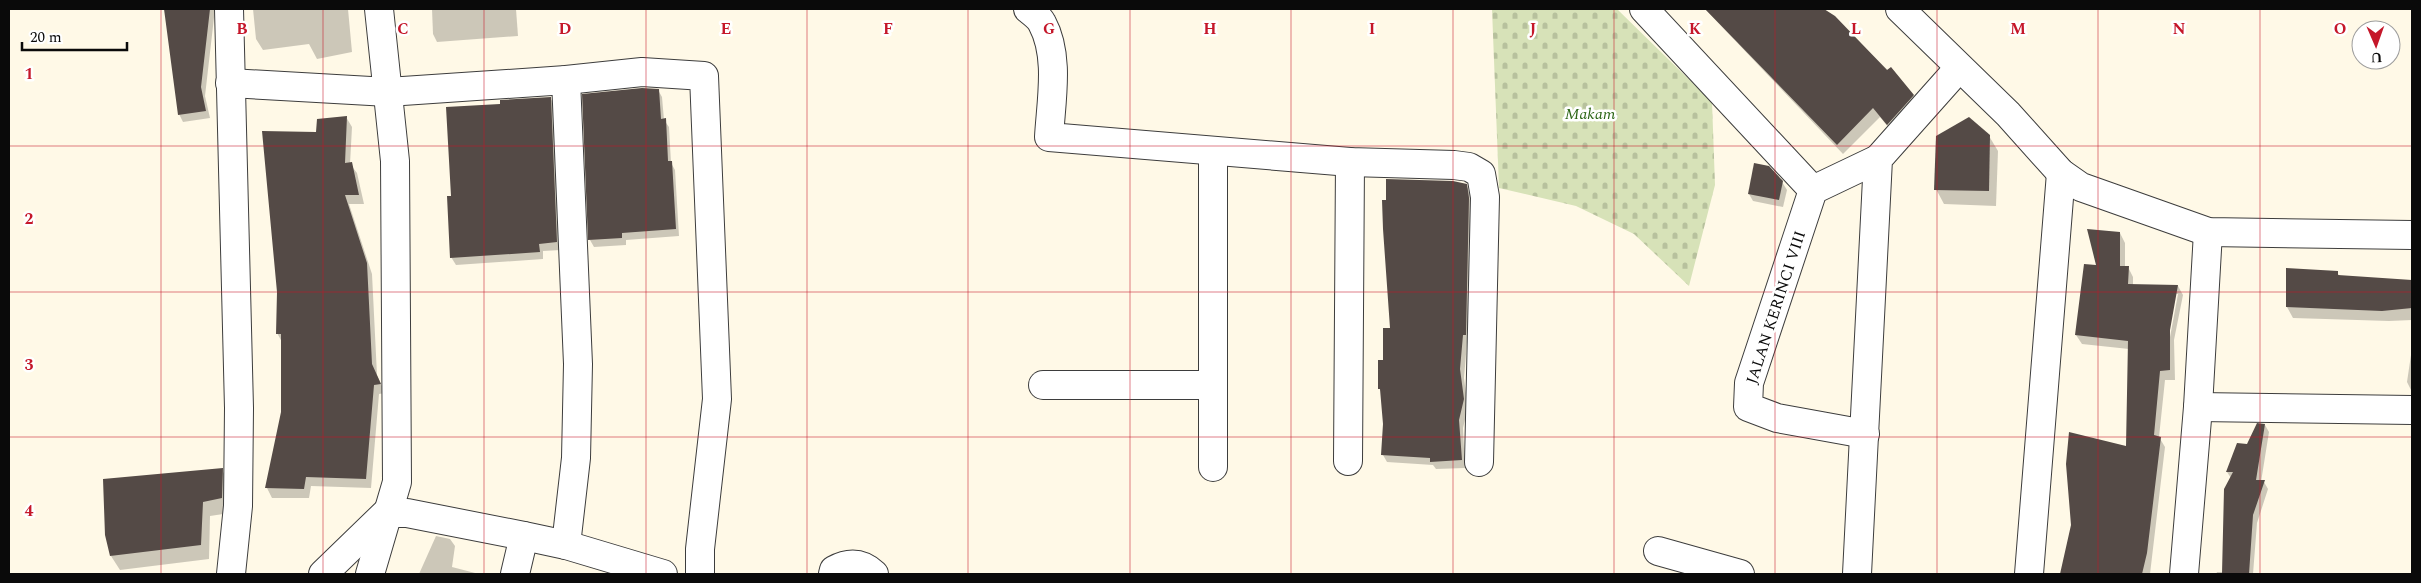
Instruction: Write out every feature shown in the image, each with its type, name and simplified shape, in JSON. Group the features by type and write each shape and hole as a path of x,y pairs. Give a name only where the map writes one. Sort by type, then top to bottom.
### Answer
{"street":[{"path":"229,9 239,408 238,506 232,574"},
{"path":"370,574 386,513 397,482 395,161 379,9"},
{"path":"1028,9 1041,21 1050,42 1052,74 1048,137 1350,162 1454,165 1469,167 1481,174 1486,197 1479,462"},
{"path":"1644,9 1813,190 1878,159 1959,68"},
{"path":"1900,9 2008,114 2061,172 2081,187 2208,232 2412,236"},
{"path":"230,83 388,92 566,80 642,72 704,76 717,399 700,549 700,574"},
{"path":"566,80 578,364 576,458 566,546"},
{"path":"1213,152 1213,467"},
{"path":"1857,574 1878,159"},
{"path":"1348,461 1350,162"},
{"path":"2029,574 2061,172"},
{"name":"JALAN KERINCI VIII","path":"1813,190 1749,383 1748,407 1777,418 1864,434"},
{"path":"2184,574 2198,407 2208,232"},
{"path":"1043,386 1213,385"},
{"path":"2198,407 2412,410"},
{"path":"323,574 386,513 407,514 524,536 663,574"},
{"path":"515,574 524,536"},
{"path":"1658,551 1740,574"},
{"path":"833,574 834,570 847,563 866,567 874,574"}],"green space":[{"name":"Makam","path":"1492,9 1617,9 1712,102 1715,185 1689,286 1634,234 1576,206 1499,188"}],"building":[{"path":"164,9 210,9 201,87 206,111 178,115"},
{"path":"1705,9 1824,9 1835,16 1887,70 1891,67 1914,95 1887,125 1873,108 1837,145"},
{"path":"642,88 659,89 661,119 666,118 668,161 672,161 676,229 622,233 622,238 588,240 582,94"},
{"path":"551,97 557,242 539,244 540,252 450,258 447,196 451,196 446,107 500,104 500,100"},
{"path":"347,116 345,163 352,162 359,195 345,195 367,263 372,364 381,384 374,385 366,479 306,477 304,489 265,488 281,412 281,334 276,334 277,292 262,131 316,132 317,119"},
{"path":"1969,117 1990,135 1989,191 1934,190 1936,136"},
{"path":"1754,163 1769,166 1783,181 1779,200 1748,194"},
{"path":"1386,179 1453,181 1467,184 1469,198 1466,335 1463,335 1460,369 1464,399 1459,420 1462,460 1430,462 1430,458 1381,455 1383,424 1380,389 1378,389 1378,360 1383,360 1383,328 1390,328 1382,200 1386,200"},
{"path":"2087,229 2120,232 2120,266 2129,266 2128,284 2178,285 2170,330 2170,370 2160,371 2154,435 2161,437 2147,553 2142,574 2060,574 2071,525 2066,464 2069,432 2126,446 2128,341 2075,335 2084,264 2096,265"},
{"path":"2286,268 2338,271 2338,275 2412,280 2412,308 2382,311 2286,307"},
{"path":"2257,423 2265,424 2256,480 2265,480 2253,515 2249,574 2222,574 2224,489 2233,472 2226,472 2237,443 2247,444"},
{"path":"223,468 222,498 203,502 201,545 110,556 105,535 103,479"}]}
